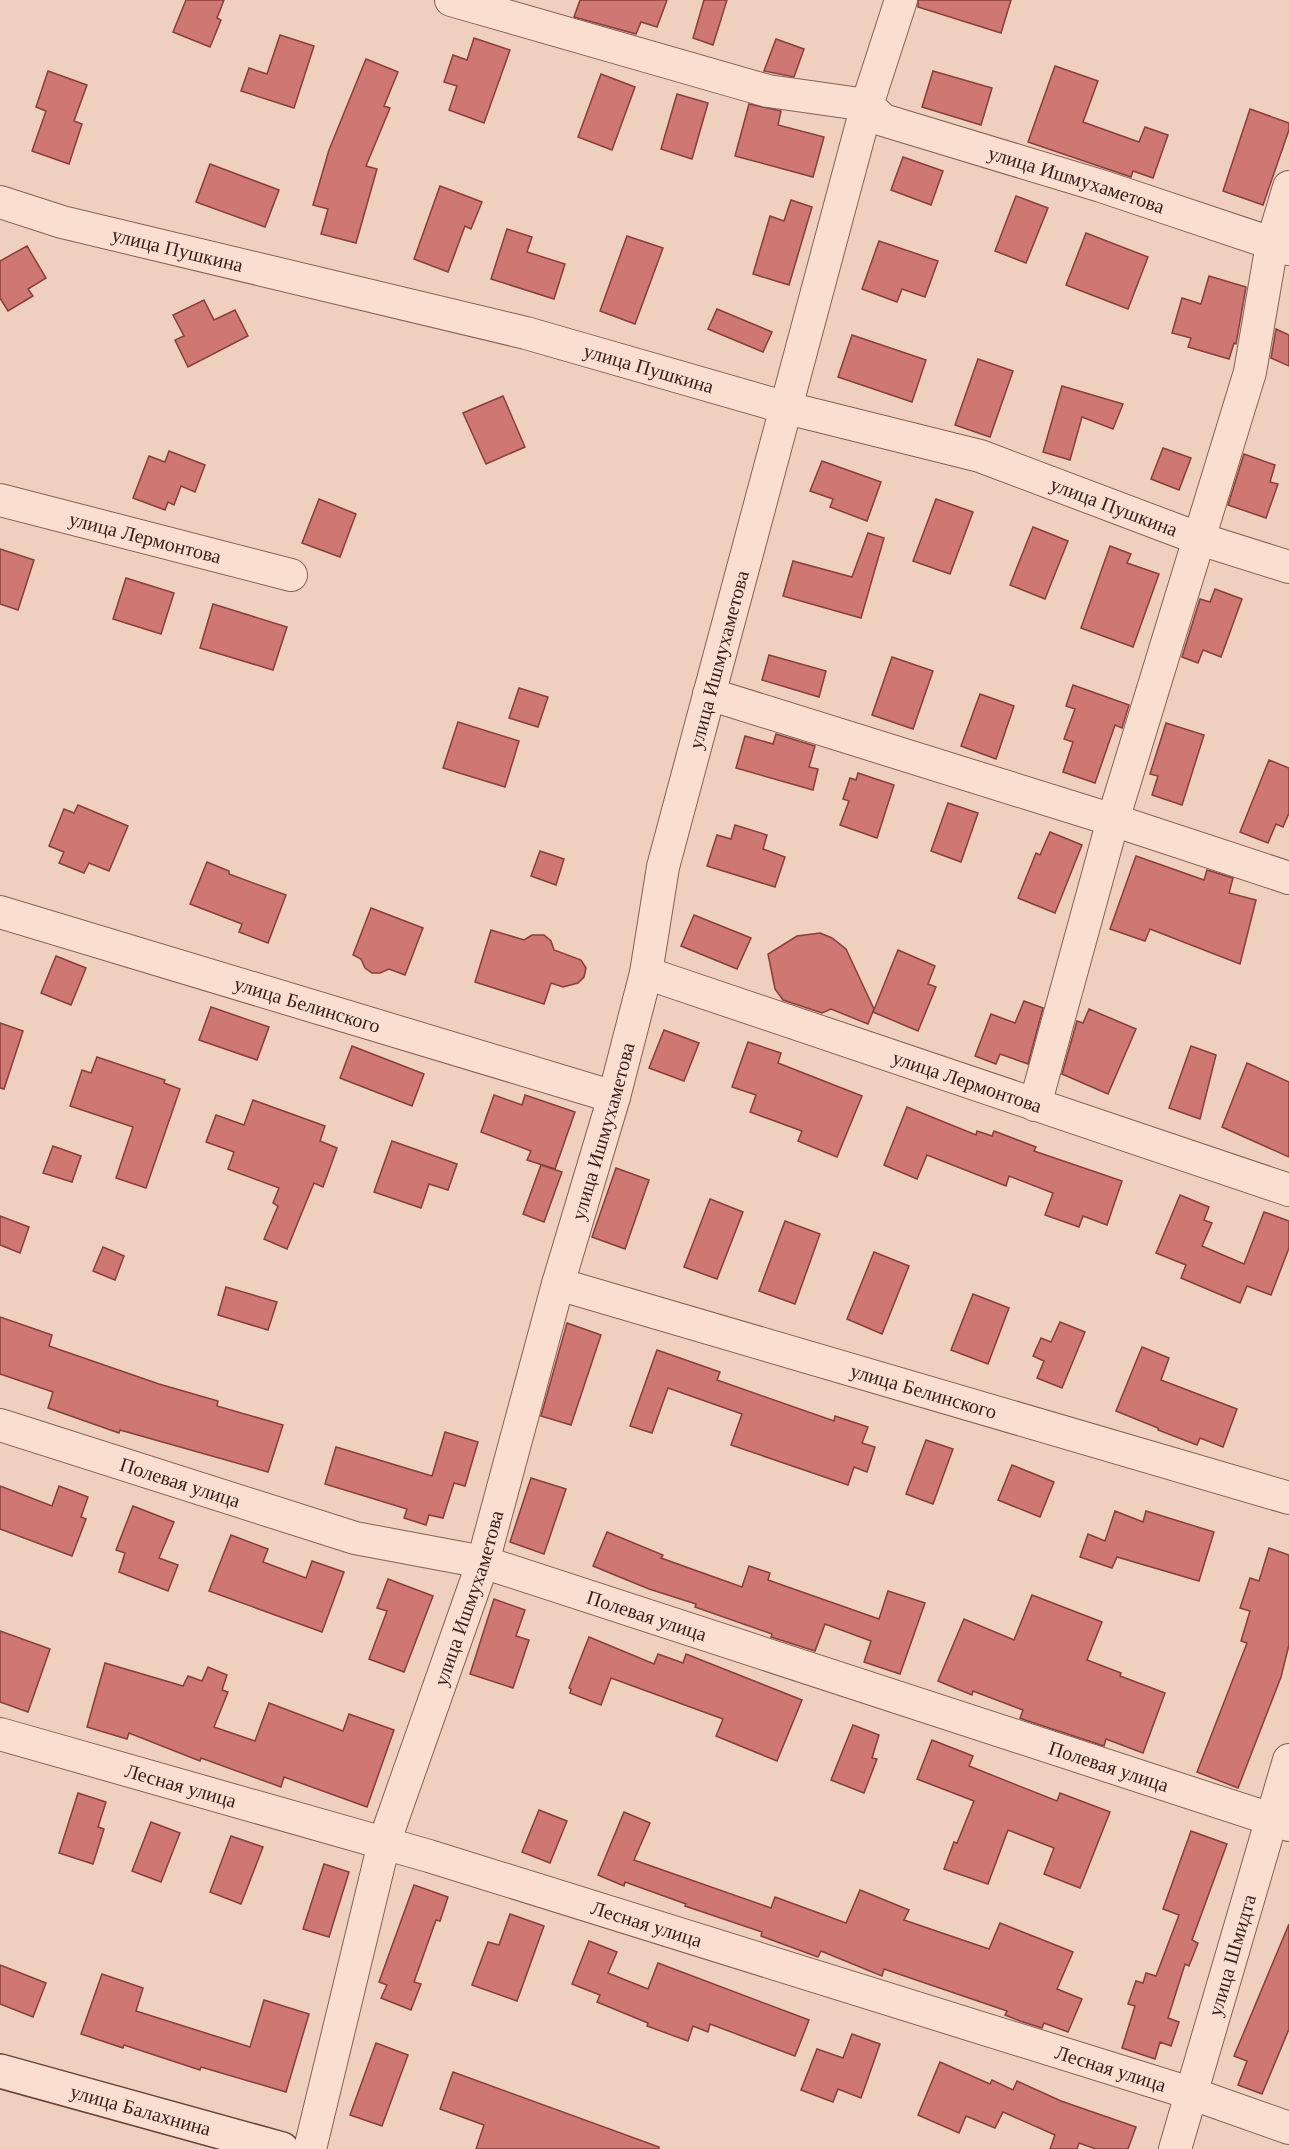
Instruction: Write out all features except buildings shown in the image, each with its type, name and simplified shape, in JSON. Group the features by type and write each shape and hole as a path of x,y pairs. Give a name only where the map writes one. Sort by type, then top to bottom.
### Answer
{"street":[{"name":"улица Ишмухаметова","path":"451,0 768,91 867,105 883,120 1101,186 1280,247"},
{"name":"улица Ишмухаметова","path":"310,2149 384,1843 483,1562 558,1284 614,1097 646,973 663,867 867,105 901,0"},
{"path":"1035,1104 1113,820 1250,372 1280,247 1289,187"},
{"name":"улица Пушкина","path":"0,202 62,222 526,333 787,408 980,456 1200,539 1289,567"},
{"name":"улица Лермонтова","path":"0,501 291,575"},
{"path":"709,694 1113,820 1289,878"},
{"name":"улица Белинского","path":"0,912 614,1097"},
{"name":"улица Лермонтова","path":"646,973 1289,1190"},
{"name":"улица Белинского","path":"558,1284 1289,1498"},
{"name":"Полевая улица","path":"0,1425 355,1538 483,1562 1280,1823"},
{"name":"Лесная улица","path":"0,1734 384,1843 1190,2093 1289,2128"},
{"name":"улица Шмидта","path":"1175,2149 1190,2093 1280,1823 1289,1760"},
{"name":"улица Балахнина","path":"0,2071 282,2149"}]}
